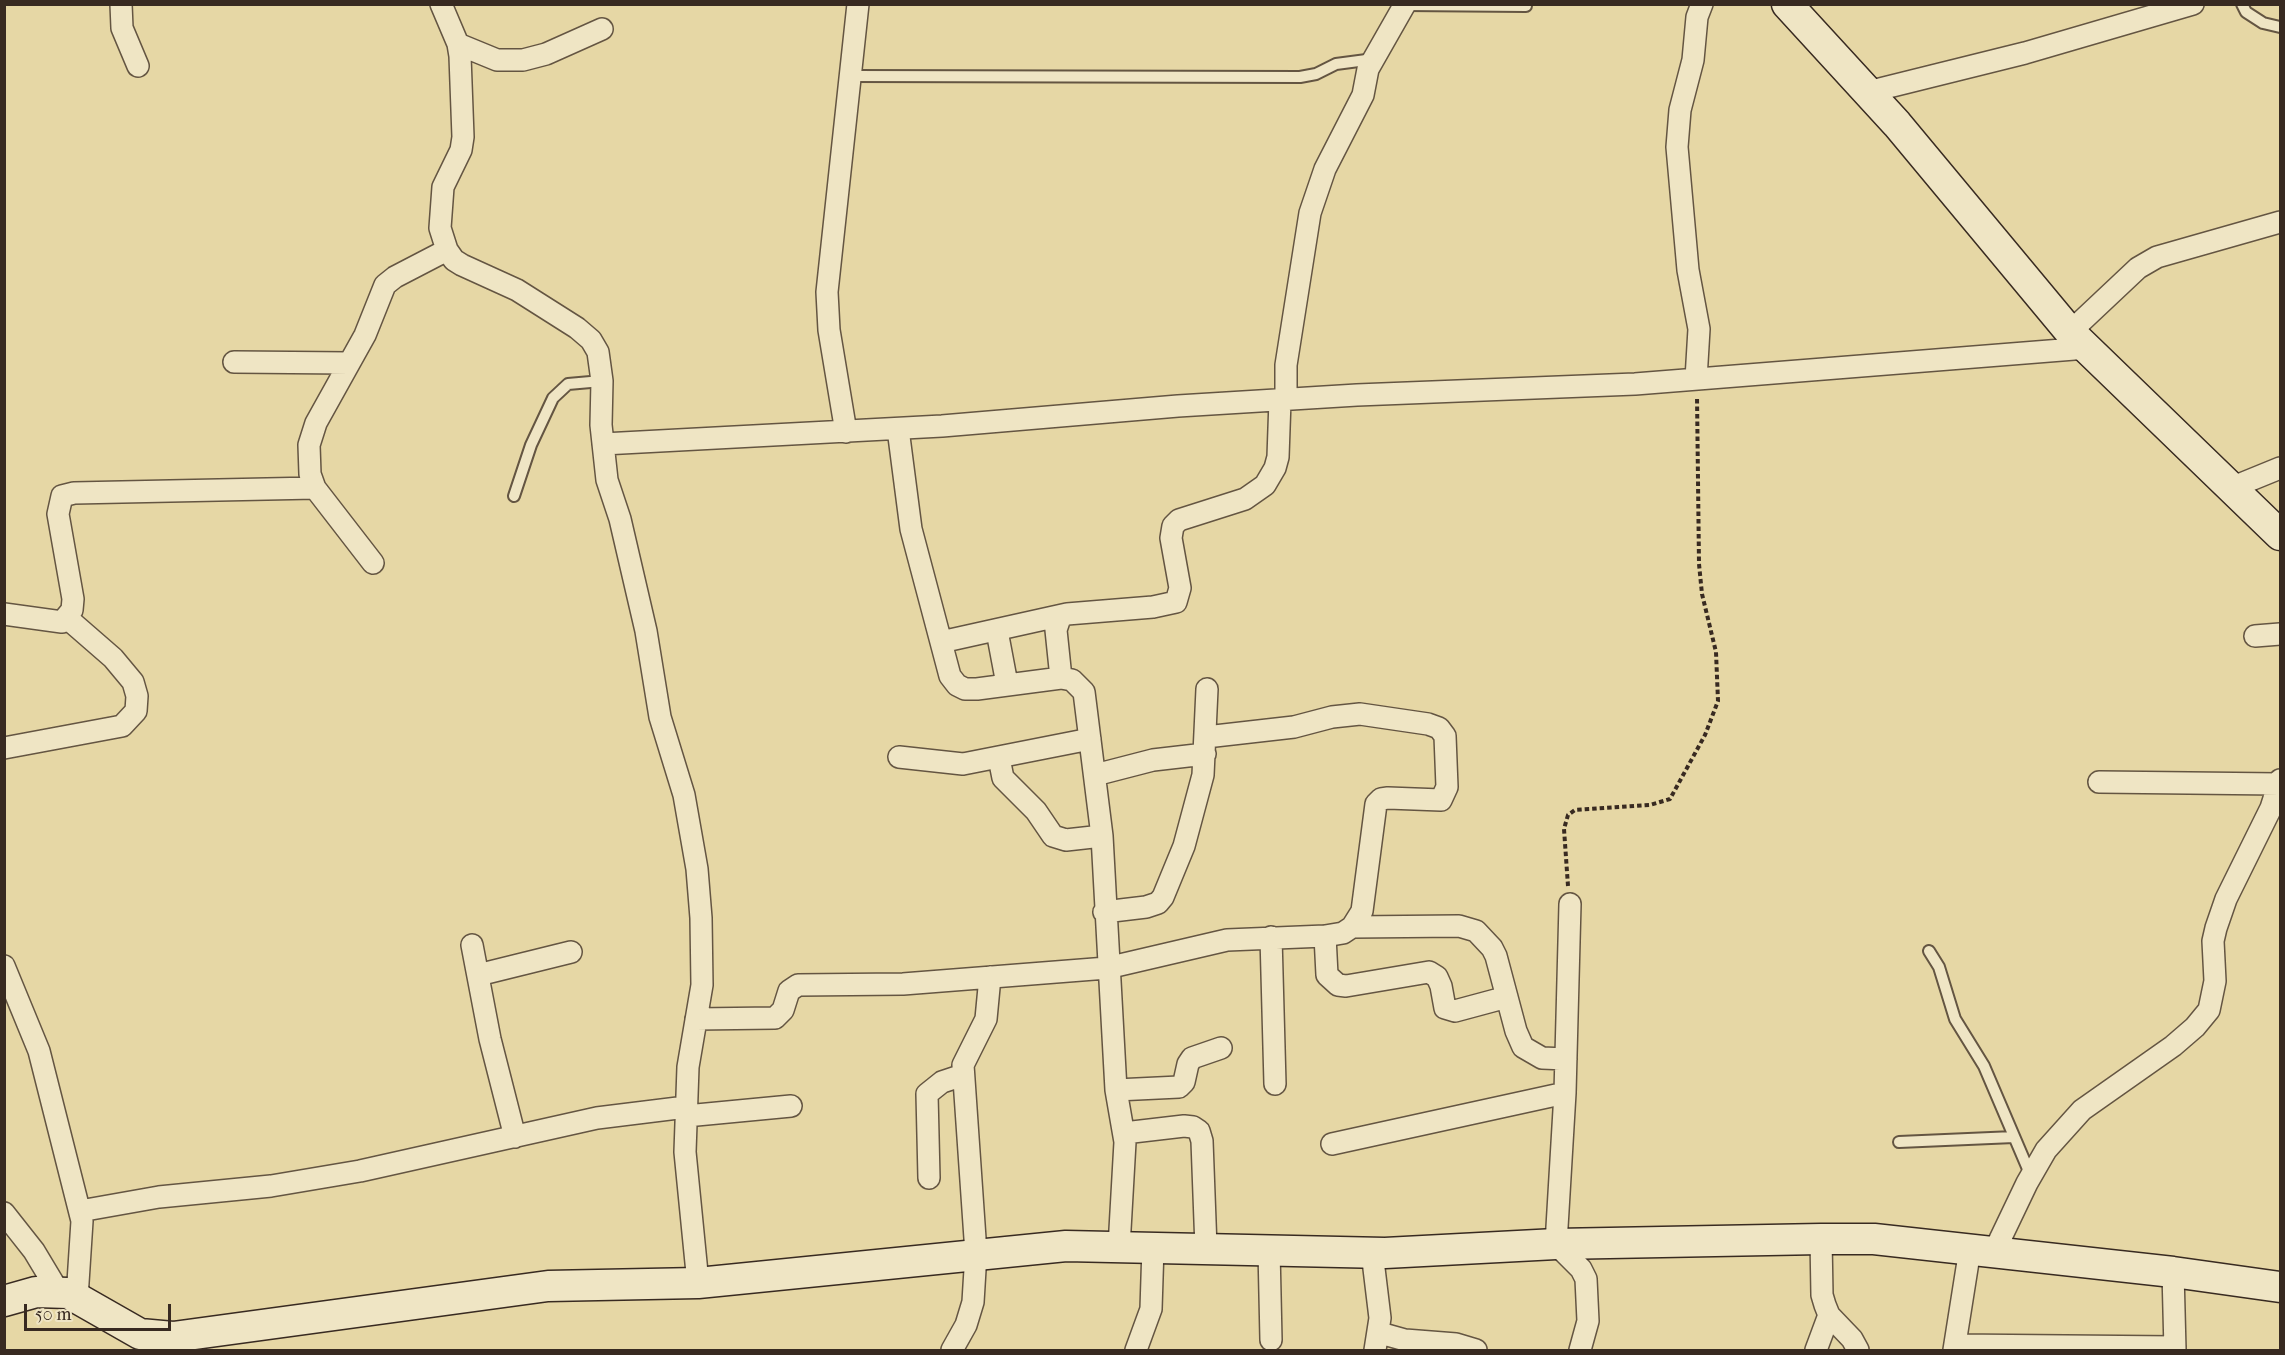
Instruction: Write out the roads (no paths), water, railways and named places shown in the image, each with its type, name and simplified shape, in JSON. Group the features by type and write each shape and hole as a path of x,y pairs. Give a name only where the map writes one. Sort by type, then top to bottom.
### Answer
{"street":[{"path":"121,4 122,28 138,66"},
{"path":"441,4 458,44 463,137 461,150 443,187 440,228 447,250 454,260 462,265 517,290 577,328 591,340 598,352 602,381 603,444 607,480 636,586 660,717 684,795 695,858 702,963 688,1067 685,1152 690,1222 698,1283"},
{"path":"846,432 829,330 827,292 858,4"},
{"path":"1696,379 1699,329 1688,270 1677,147 1680,110 1693,60 1695,26 1702,4"},
{"path":"1787,4 1868,92 2078,340 2280,535"},
{"path":"1868,92 2025,53 2193,4"},
{"path":"941,642 1067,614 1153,607 1176,602 1180,588 1171,538 1173,526 1179,520 1245,499 1265,485 1275,468 1278,457 1286,365 1310,213 1325,169 1363,95 1368,69 1405,5"},
{"path":"458,44 497,60 523,60 546,54 602,29"},
{"path":"603,444 898,429 1283,400 1696,379 2078,340 2138,268 2157,257 2280,222"},
{"path":"373,563 315,488 310,474 309,445 316,423 365,335 385,285 395,276 447,250"},
{"path":"234,362 349,363"},
{"path":"898,429 908,509 950,676 957,685 965,689 1061,678 1072,680 1084,692 1101,836 1107,969 1116,1090 1124,1133 1119,1247"},
{"path":"2231,488 2280,468"},
{"path":"4,614 62,622 68,618 72,610 73,599 58,514 62,496 74,493 315,488"},
{"path":"1061,678 1057,624 1067,614"},
{"path":"4,748 122,726 136,711 137,696 133,682 113,658 68,618"},
{"path":"997,631 1007,684"},
{"path":"2255,636 2280,634"},
{"path":"1104,912 1146,907 1158,903 1163,897 1184,846 1206,746 1207,689"},
{"path":"696,1019 775,1018 783,1010 789,991 798,985 838,983 878,985 1107,969 1166,957 1201,944 1343,933 1352,927 1362,911 1376,804 1381,799 1388,798 1441,800 1445,795 1445,736 1440,728 1383,715 1360,714 1206,746 1095,775"},
{"path":"898,757 956,765 1090,739"},
{"path":"999,758 1003,778 1036,811 1053,836 1066,840 1101,836"},
{"path":"2099,782 2280,782 2271,808 2226,899 2216,928 2213,941 2216,981 2209,1010 2195,1027 2173,1046 2082,1110 2046,1150 1982,1251 1954,1348 2175,1349 2172,1272"},
{"path":"1570,904 1565,1093 1556,1244 1581,1269 1586,1279 1588,1321 1580,1350"},
{"path":"1352,927 1467,927 1483,937 1492,948 1523,1047 1542,1058 1566,1059"},
{"path":"1325,936 1327,975 1338,985 1346,986 1429,972 1437,977 1445,1008 1455,1011 1507,997"},
{"path":"1271,937 1275,1084"},
{"path":"472,945 515,1137"},
{"path":"478,975 571,952"},
{"path":"4,966 39,1051 80,1212 83,1240 67,1295"},
{"path":"952,1350 966,1325 973,1302 976,1253 963,1075 965,1056 986,1019 990,977"},
{"path":"1116,1090 1179,1087 1184,1082 1188,1064 1192,1058 1221,1048"},
{"path":"929,1178 927,1094 942,1082 963,1075"},
{"path":"1332,1144 1565,1093"},
{"path":"80,1212 159,1197 271,1186 360,1171 597,1118 791,1106"},
{"path":"1124,1133 1184,1126 1193,1127 1199,1131 1202,1141 1206,1248"},
{"path":"4,1213 67,1295"},
{"path":"1821,1239 1822,1295 1829,1315 1852,1339 1858,1350"},
{"path":"4,1301 36,1292 67,1295 156,1344 173,1337 548,1286 698,1283 976,1253 1066,1246 1372,1252 1556,1244 1821,1239 1874,1239 2172,1272 2280,1287"},
{"path":"1136,1350 1151,1309 1153,1247"},
{"path":"1269,1250 1271,1340"},
{"path":"1372,1252 1378,1342 1405,1340 1456,1344 1476,1350"},
{"path":"1816,1350 1829,1315"}],"lane":[{"path":"2242,4 2246,12 2263,23 2280,27"},
{"path":"1405,5 1526,6"},
{"path":"851,75 1300,77 1316,74 1336,64 1374,59"},
{"path":"514,496 531,445 553,398 568,384 602,381"},
{"path":"1929,951 1939,967 1955,1019 1984,1066 2031,1176"},
{"path":"1899,1142 2014,1137"}]}
